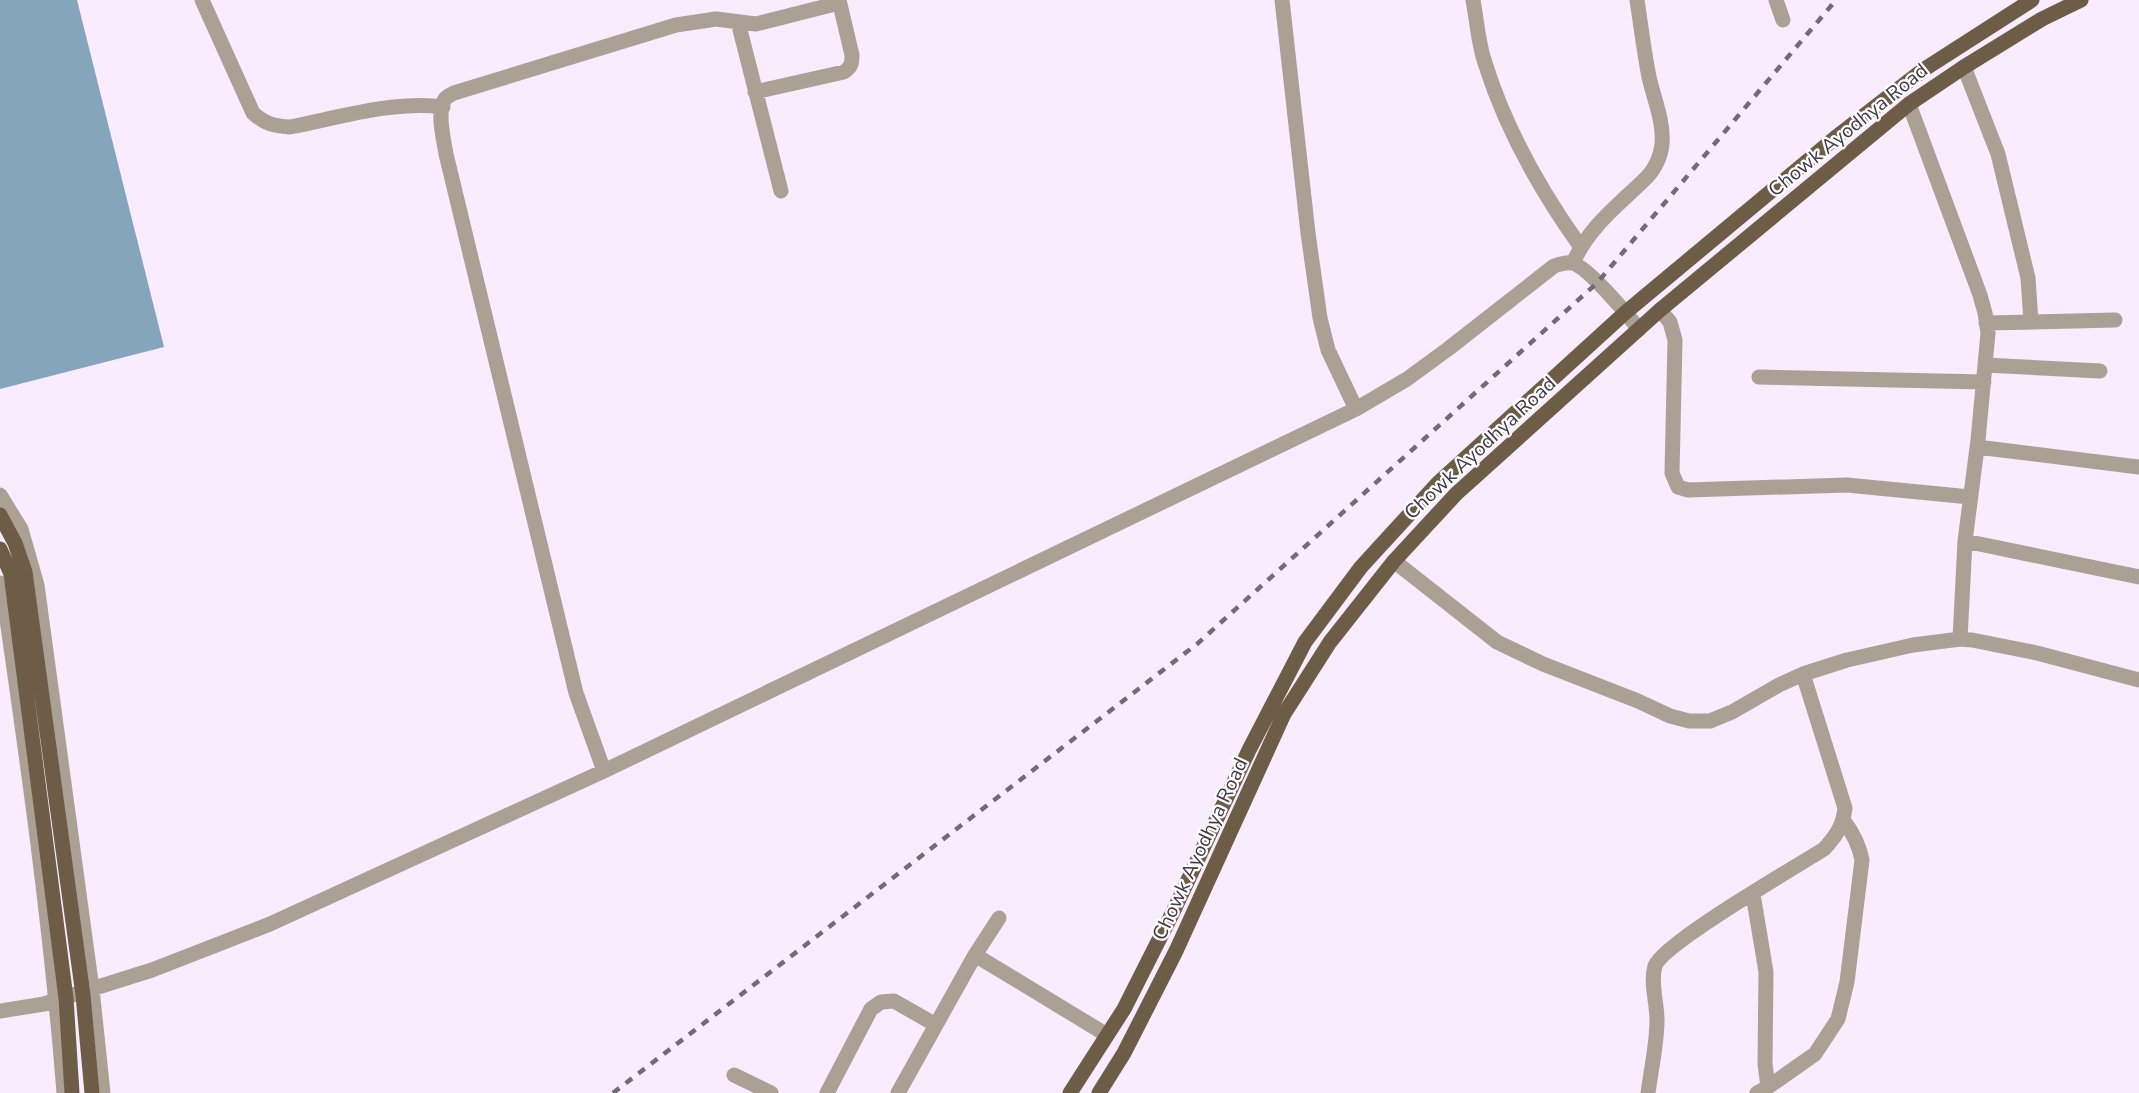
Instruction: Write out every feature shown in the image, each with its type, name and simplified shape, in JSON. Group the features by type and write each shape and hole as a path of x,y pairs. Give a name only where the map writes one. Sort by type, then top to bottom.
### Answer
{"main road":[{"name":"Chowk Ayodhya Road","path":"1070,1093 1124,1009 1173,912 1249,750 1305,642 1362,567 1438,483 1626,312 1896,90 1933,63 2032,0"},
{"name":"Chowk Ayodhya Road","path":"1099,1093 1124,1053 1176,951 1284,714 1330,642 1394,561 1456,494 1660,310 1909,104 2042,19 2081,0"},
{"path":"0,515 15,543 25,572 83,995 92,1093"},
{"path":"0,549 11,574 15,598 66,998 72,1093"}],"street":[{"path":"202,0 253,113 264,122 274,126 290,127 403,105 425,104 443,107"},
{"path":"1282,0 1308,233 1320,318 1328,350 1356,409"},
{"path":"1473,0 1484,61 1506,122 1534,174 1580,246"},
{"path":"1573,263 1580,246 1598,222 1649,175 1658,160 1662,146 1662,128 1649,77 1637,0"},
{"path":"1776,0 1783,20"},
{"path":"604,771 576,693 517,451 446,154 441,118 443,107 445,99 454,93 676,25 704,20 756,24 839,2 852,55 850,68 844,72 756,92"},
{"path":"738,22 781,191"},
{"path":"1964,67 1998,154 2028,278 2031,322"},
{"path":"1909,104 1980,295 1988,333 1965,540 1960,639"},
{"path":"0,1011 57,1000 152,970 270,924 604,771 1356,409 1407,379 1554,266 1573,263 1579,266 1640,329"},
{"path":"1660,310 1670,322 1675,340 1672,473 1678,487 1688,490 1847,485 1970,496"},
{"path":"1986,323 2115,320"},
{"path":"1985,365 2100,371"},
{"path":"1759,377 1983,382"},
{"path":"1977,447 2139,467"},
{"path":"0,495 21,529 36,585 92,989 103,1093"},
{"path":"1965,540 2139,577"},
{"path":"1394,561 1497,642 1543,664 1670,716 1689,721 1710,721 1732,712 1803,674 1847,660 1913,645 1960,639 2037,653 2139,680"},
{"path":"0,583 18,694 57,1000 64,1093"},
{"path":"1648,1093 1656,1030 1653,973 1656,963 1664,952 1692,932 1824,849 1838,835 1844,821 1845,808 1803,674"},
{"path":"1763,1090 1815,1053 1838,1019 1847,982 1862,860 1860,847 1844,821"},
{"path":"1753,894 1766,972 1763,1090"},
{"path":"897,1093 975,955 999,918"},
{"path":"975,955 1107,1035"},
{"path":"827,1093 871,1009 881,1002 894,1001 936,1025"},
{"path":"734,1075 771,1093"}],"water":[{"path":"0,0 77,0 164,347 0,389"}],"railway":[{"path":"613,1093 1197,644 1597,283 1836,0"}]}
